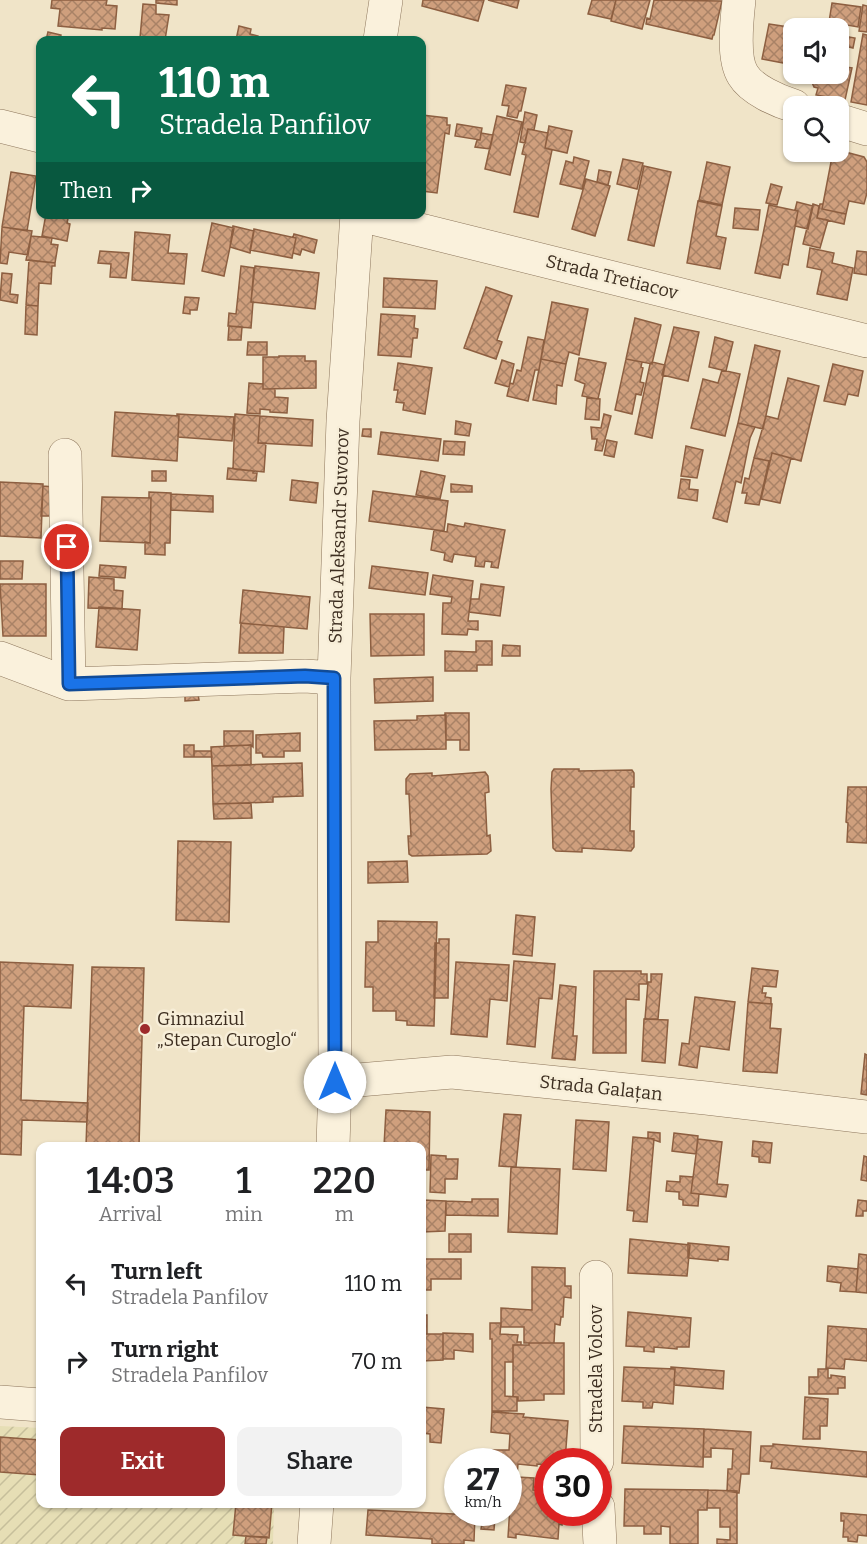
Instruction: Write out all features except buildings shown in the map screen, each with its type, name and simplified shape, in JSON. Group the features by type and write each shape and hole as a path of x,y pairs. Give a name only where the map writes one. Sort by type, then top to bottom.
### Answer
{"street":[{"path":"381,36 386,0"},
{"path":"739,0 736,22 737,54 742,74 758,90 783,101"},
{"path":"849,123 867,129"},
{"path":"0,126 36,135"},
{"name":"Strada Aleksandr Suvorov","path":"333,1142 334,678 343,421 357,219"},
{"name":"Strada Tretiacov","path":"373,219 867,341"},
{"path":"65,455 69,684"},
{"path":"0,658 69,684 305,676 334,678"},
{"name":"Strada Galațan","path":"335,1082 452,1072 867,1117"},
{"name":"Stradela Volcov","path":"596,1277 597,1448"},
{"path":"0,1402 36,1405"},
{"path":"314,1544 317,1508"},
{"path":"599,1526 600,1544"}],"shaded area":[{"path":"0,1426 36,1428 36,1508 274,1508 273,1544 0,1544"}],"place":[{"name":"Gimnaziul „Stepan Curoglo“","path":"145,1029"}],"route":[{"path":"67,547 69,684 305,676 334,678 335,1082"}]}
